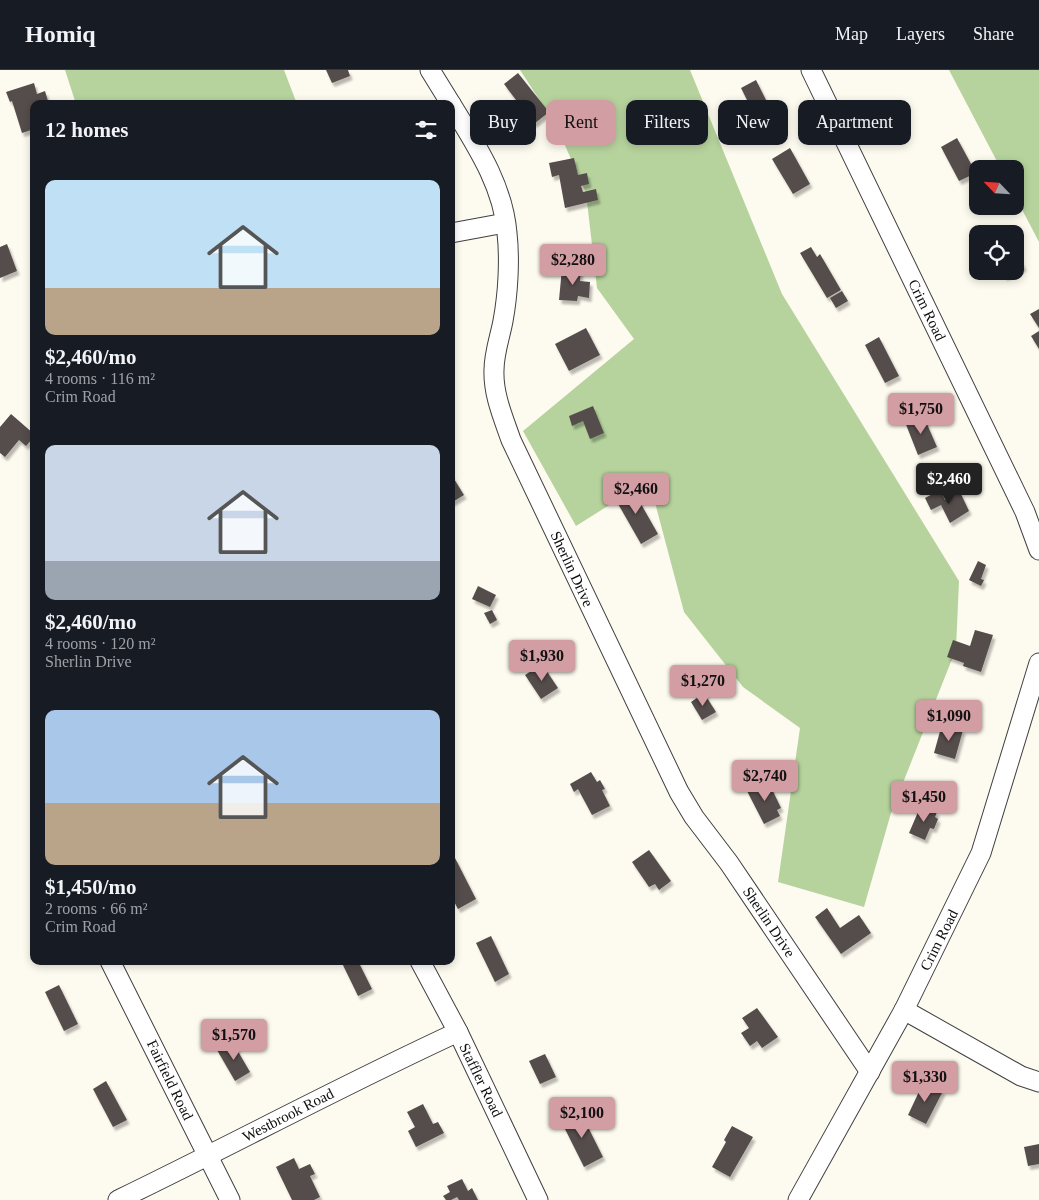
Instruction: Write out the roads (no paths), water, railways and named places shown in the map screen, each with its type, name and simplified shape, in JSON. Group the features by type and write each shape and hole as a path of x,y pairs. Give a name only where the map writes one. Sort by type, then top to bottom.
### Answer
{"street":[{"name":"Sherlin Drive","path":"430,70 449,100"},
{"name":"Crim Road","path":"811,70 1025,512 1039,550"},
{"name":"Sherlin Drive","path":"455,111 489,170 498,193 507,233 507,275 503,320 494,370 496,396 511,440 615,659 689,808 729,863 870,1072"},
{"path":"455,232 505,223"},
{"name":"Crim Road","path":"798,1200 904,1010 981,852 1039,663"},
{"name":"Fairfield Road","path":"112,965 230,1200"},
{"name":"Staffler Road","path":"422,965 458,1032 538,1200"},
{"path":"904,1010 1020,1076 1039,1082"},
{"name":"Westbrook Road","path":"118,1200 376,1070 458,1032"}]}
